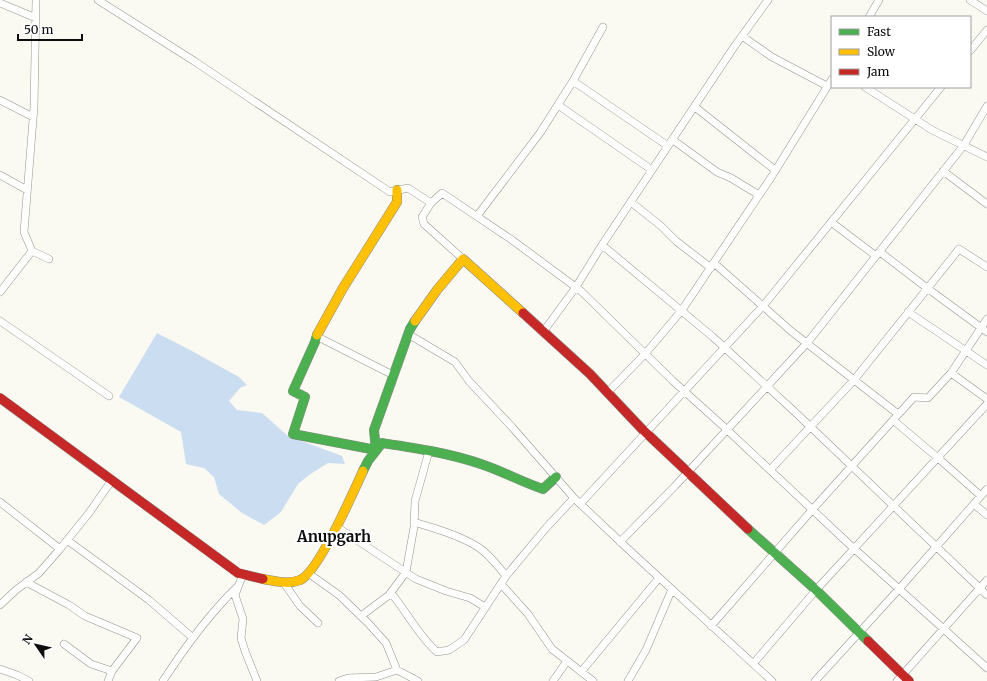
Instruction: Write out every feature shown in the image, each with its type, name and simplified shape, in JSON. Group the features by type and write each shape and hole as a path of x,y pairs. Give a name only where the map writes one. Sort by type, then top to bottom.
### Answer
{"street":[{"path":"36,0 33,117 24,232 32,252 49,259"},
{"path":"98,0 194,61 390,192 408,188 431,203"},
{"path":"543,332 576,287 652,170 768,0"},
{"path":"870,16 879,0"},
{"path":"970,0 987,11"},
{"path":"0,3 36,18"},
{"path":"477,216 540,133 573,81 603,27"},
{"path":"971,50 987,30"},
{"path":"742,36 772,57 827,86"},
{"path":"608,392 645,354 682,310 759,196 831,80"},
{"path":"573,81 717,172 730,178 759,196"},
{"path":"867,88 932,130 987,158"},
{"path":"580,504 763,306 940,88"},
{"path":"0,100 33,117"},
{"path":"558,105 652,170"},
{"path":"620,542 728,430 808,343 964,145 987,106"},
{"path":"695,107 775,170"},
{"path":"943,170 987,204"},
{"path":"0,175 27,190"},
{"path":"376,450 293,434 305,397 293,391 315,342 316,336 343,288 397,202 397,190"},
{"path":"987,580 943,629 903,679 859,632 816,590 774,553 647,433 590,374 424,224 422,217 431,203 442,193 512,240 576,287 684,391 728,430 854,549 943,629 987,668"},
{"path":"631,202 661,226 676,241 713,265 898,414"},
{"path":"831,222 927,288 984,330"},
{"path":"602,245 682,310 724,347 811,427 987,595"},
{"path":"770,470 854,380 960,249 987,267"},
{"path":"0,292 32,252"},
{"path":"376,450 374,430 410,329 437,290 463,259"},
{"path":"908,312 987,365"},
{"path":"711,626 812,510 914,397 928,398 951,373 966,351 984,330 987,319"},
{"path":"0,321 109,396"},
{"path":"408,334 455,362 469,381 512,427 574,498 772,681"},
{"path":"316,336 393,375"},
{"path":"951,373 987,399"},
{"path":"0,398 238,573 284,583 301,580 314,566 336,527 368,461 382,444 429,451 472,461 543,490 556,477"},
{"path":"753,664 816,590 987,404"},
{"path":"893,420 981,496"},
{"path":"361,616 391,593 406,572 414,522 415,501 429,451"},
{"path":"0,605 16,590 39,573 60,549 112,480"},
{"path":"815,681 987,490"},
{"path":"391,593 404,609 426,642 437,652 449,650 464,640 506,576 546,528 574,498"},
{"path":"0,502 60,549"},
{"path":"974,504 987,515"},
{"path":"414,522 452,534 479,547 506,576"},
{"path":"336,527 416,579 446,591 470,598 486,607"},
{"path":"67,540 149,600 194,638"},
{"path":"308,573 339,595 386,643 397,670 418,681"},
{"path":"243,574 235,595 243,619 241,638 257,681"},
{"path":"580,672 659,578"},
{"path":"26,582 69,605 85,616 137,638 112,671 108,681"},
{"path":"284,583 300,606 318,623"},
{"path":"501,584 528,614 552,649 593,681"},
{"path":"163,681 177,659 221,603 238,586"},
{"path":"628,681 646,650 672,589"},
{"path":"64,644 91,664 112,671"},
{"path":"553,681 567,661"},
{"path":"0,669 29,681"},
{"path":"339,681 348,678 376,677 397,670"}],"water":[{"path":"157,333 239,377 247,385 240,388 229,401 237,410 262,413 288,436 342,456 345,464 328,463 309,475 298,484 281,512 264,525 242,513 219,494 214,477 204,468 186,464 181,432 119,397"}],"traffic: fast":[{"path":"317,335 293,391 305,397 293,434 376,450 374,430 410,329 415,321"},
{"path":"363,471 368,461 382,443 432,451 469,460 543,489 556,477"},
{"path":"748,529 816,590 868,641"}],"traffic: slow":[{"path":"317,335 343,288 397,202 397,190"},
{"path":"415,321 437,290 463,259 523,313"},
{"path":"263,579 291,582 300,580 308,574 335,530 363,471"}],"traffic: jam":[{"path":"523,313 590,374 641,428 748,529"},
{"path":"0,398 238,573 263,579"},
{"path":"868,641 909,681"}],"district":[{"name":"Anupgarh","path":"334,537"}]}
